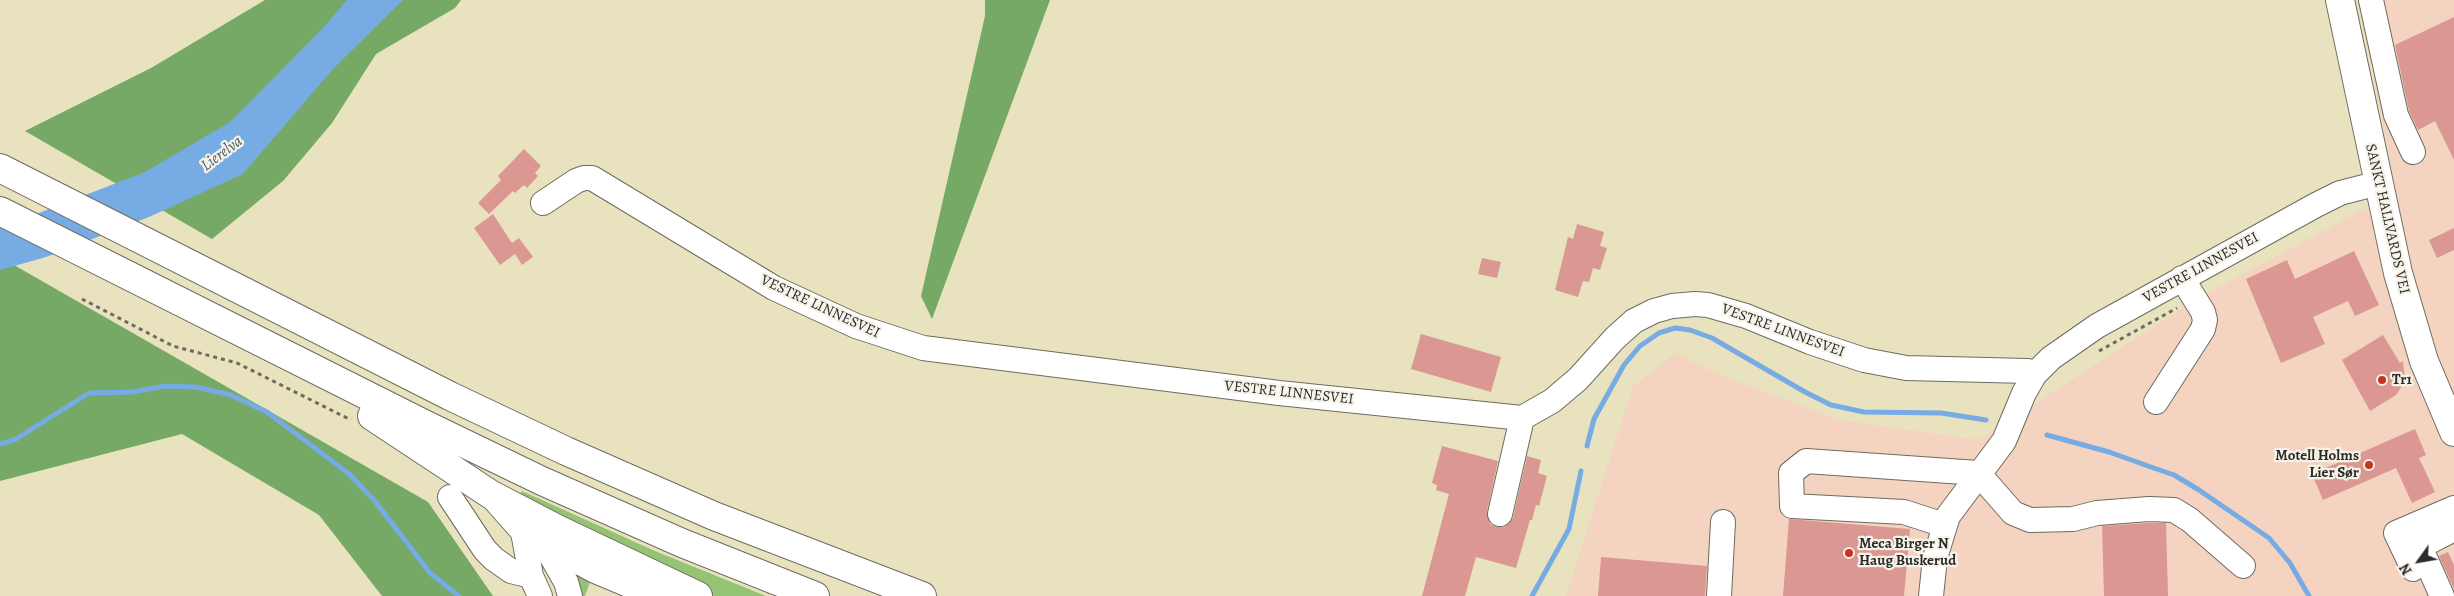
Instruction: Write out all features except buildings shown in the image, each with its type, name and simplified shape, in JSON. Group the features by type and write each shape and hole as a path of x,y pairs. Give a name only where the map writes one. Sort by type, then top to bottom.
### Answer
{"main road":[{"name":"SANKT HALLVARDS VEI","path":"2340,0 2378,183 2409,314 2424,361 2454,432"},
{"path":"7,172 450,396 566,451 774,540 922,596"},
{"path":"0,211 542,481 682,543 815,596"},
{"path":"313,368 364,412 400,433 490,494 557,529 698,596"}],"street":[{"path":"2371,0 2396,115 2413,152"},
{"name":"VESTRE LINNESVEI","path":"543,203 576,181 592,178 774,288 856,326 923,348 1279,393 1522,418 1552,401 1578,379 1634,320 1654,311 1684,304 1708,305 1731,311 1864,360 1906,368 2028,371 2035,374"},
{"name":"VESTRE LINNESVEI","path":"1931,596 1935,558 1944,524 1978,473 2004,441 2024,393 2035,374 2071,342 2182,278 2340,193 2378,183"},
{"path":"2156,402 2203,329 2205,320 2204,312 2182,278"},
{"path":"1500,514 1522,418"},
{"path":"1944,524 1904,512 1792,506 1792,473 1806,461 1978,473 2013,513 2030,520 2074,519 2097,513 2149,509 2174,510 2190,520 2243,566"},
{"path":"490,494 523,532 595,571 655,596"},
{"path":"450,497 485,550 511,571 536,586"},
{"path":"2413,569 2396,533 2454,508"},
{"path":"1719,596 1723,522"},
{"path":"2442,596 2423,554 2423,545 2454,529"},
{"path":"523,532 536,586"},
{"path":"545,545 566,582 570,596"},
{"path":"595,571 623,596"}],"path":[{"path":"82,300 173,346 236,363 308,397 358,424"}],"shaded area":[{"path":"2359,0 2454,0 2454,596 1566,596 1633,386 1676,353 1719,375 1840,420 1979,440 2195,300 2362,210 2398,202"}],"green space":[{"path":"265,0 461,0 455,8 376,54 332,123 283,181 212,239 25,131 151,68"},
{"path":"985,0 1050,0 932,319 921,296 985,16"},
{"path":"0,257 428,502 493,596 382,596 319,515 182,434 0,481"},
{"path":"522,491 655,551 766,596 714,596 604,545 519,495"},
{"path":"567,567 590,582 585,596 574,596"}],"water":[{"name":"Lierelva","path":"347,0 403,0 332,70 243,174 149,217 46,257 0,270 0,228 145,172 230,122 323,28"}],"waterway":[{"path":"1587,446 1594,419 1624,365 1640,346 1659,333 1675,328 1690,330 1712,338 1831,405 1864,412 1941,413 1986,420"},
{"path":"0,444 16,439 89,393 132,392 165,386 196,387 231,395 267,412 348,473 374,500 430,573 459,596"},
{"path":"2047,435 2109,452 2174,475 2199,490 2269,538 2290,563 2309,596"},
{"path":"1532,596 1569,529 1581,471"}],"place":[{"name":"Tr1","path":"2382,380"},
{"name":"Motell Holms Lier Sør","path":"2369,465"},
{"name":"Meca Birger N Haug Buskerud","path":"1849,553"}]}
